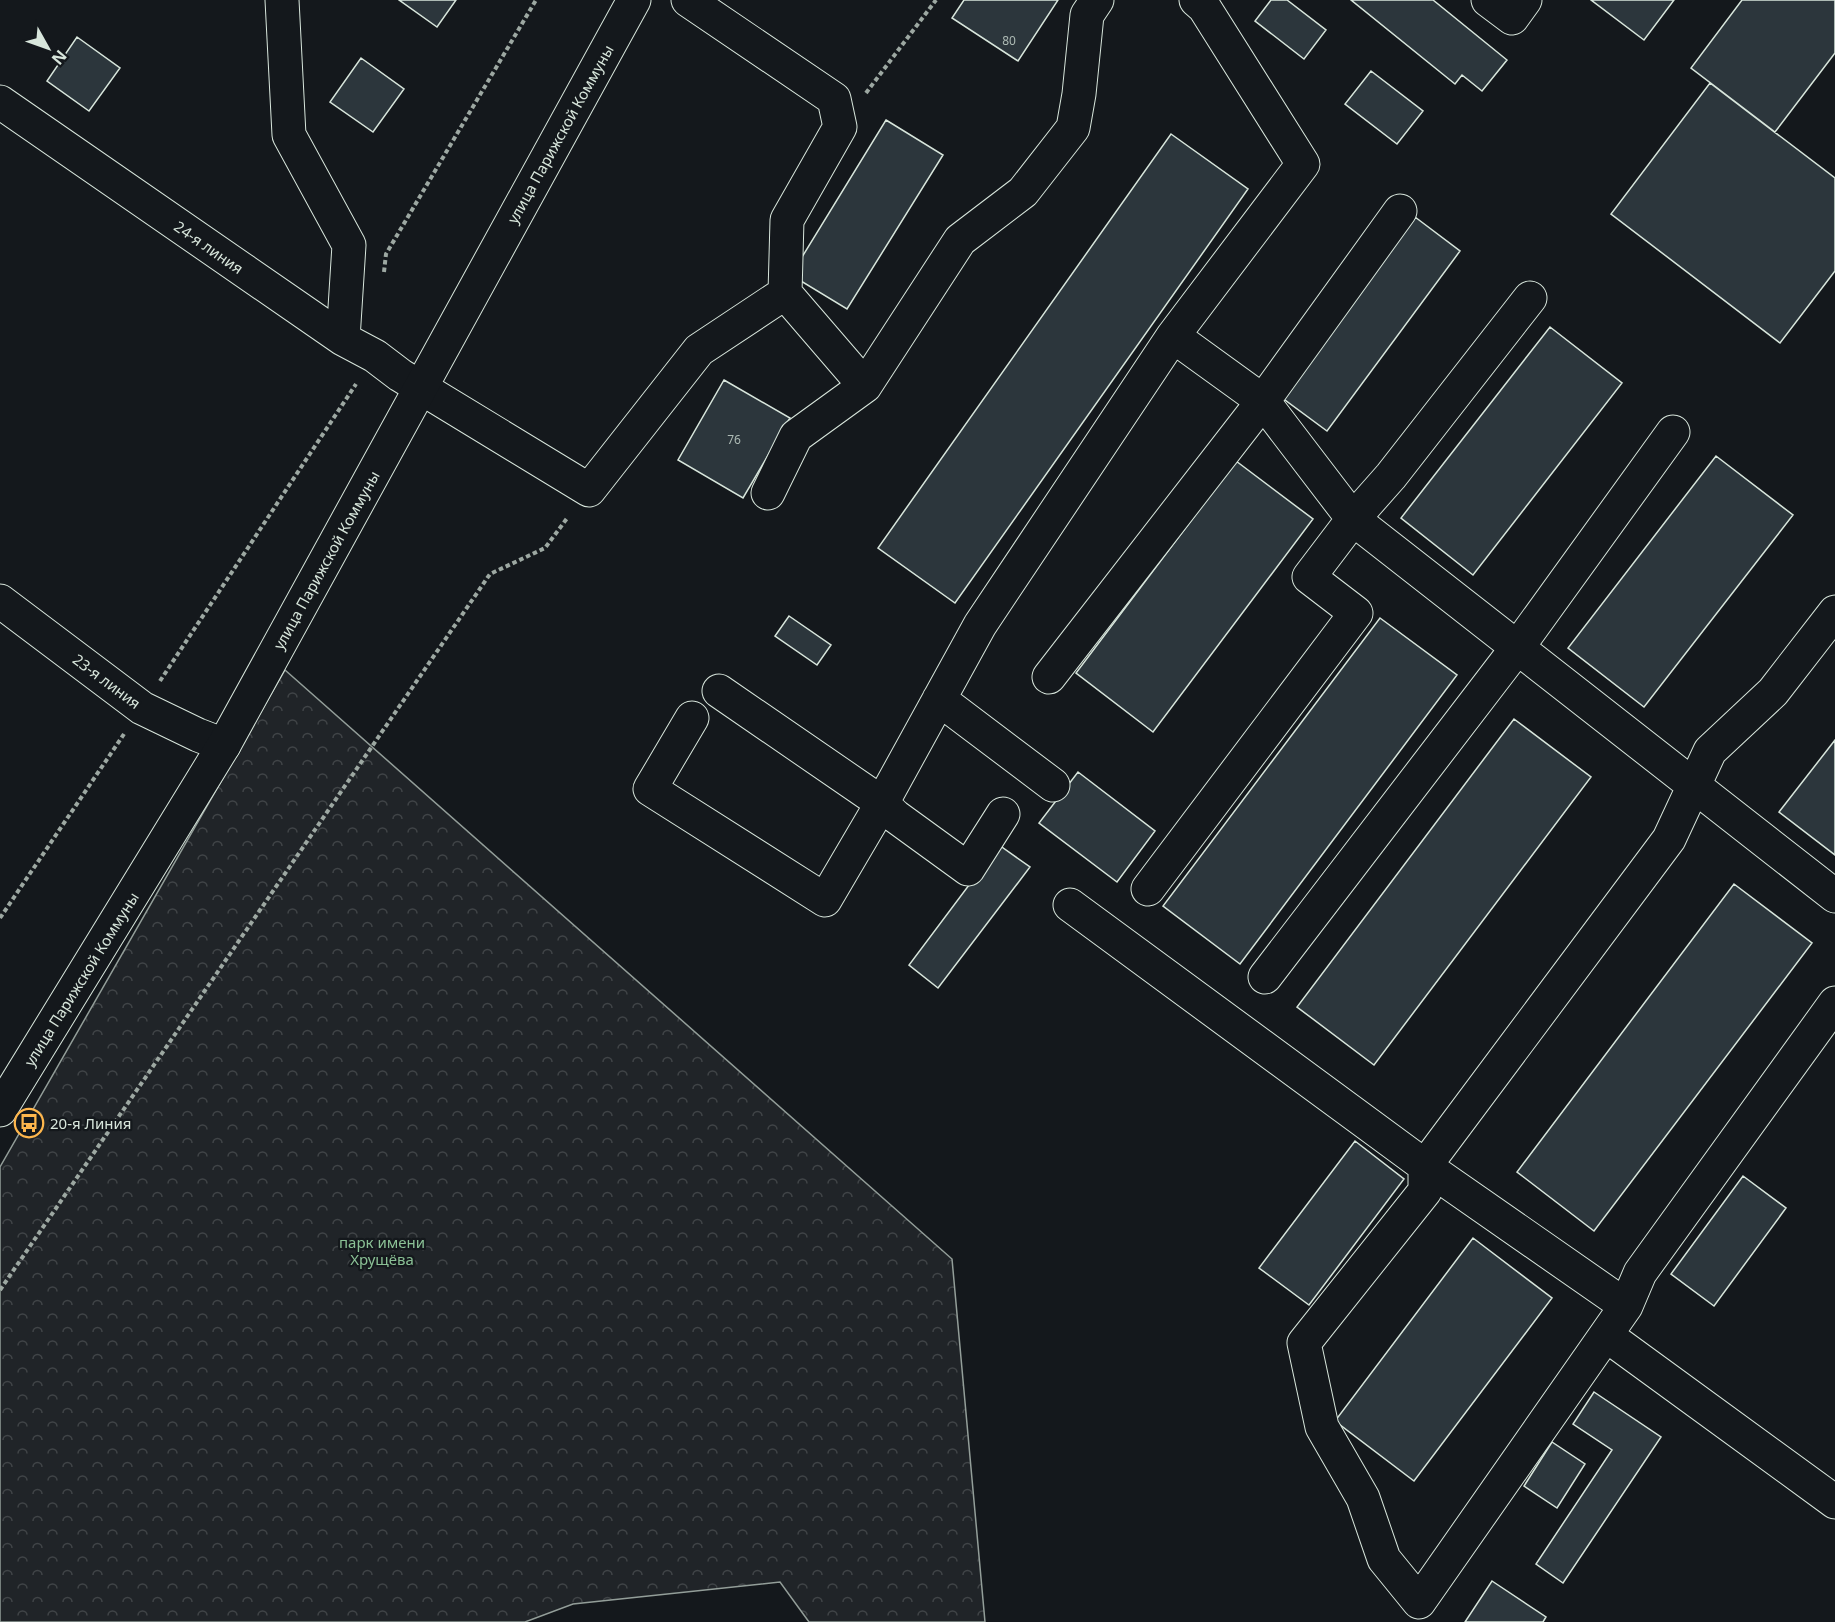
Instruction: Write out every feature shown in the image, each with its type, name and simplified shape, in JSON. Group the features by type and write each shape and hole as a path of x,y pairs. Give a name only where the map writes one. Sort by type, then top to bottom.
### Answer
{"main road":[{"path":"282,0 289,135 348,245 343,339"},
{"name":"улица Парижской Коммуны","path":"2,1102 224,745 634,0"},
{"path":"688,0 834,99 840,126 787,220 785,292 865,386"},
{"path":"768,493 796,436 865,386 960,240 1023,192 1073,128 1087,15 1097,0"},
{"path":"692,718 650,789 825,900 882,803 980,625 1173,336 1304,164 1214,21 1196,0"},
{"path":"1488,0 1512,18 1525,0"},
{"name":"24-я линия","path":"0,102 343,339 375,356 420,387 589,490"},
{"path":"1049,677 1263,401 1400,211"},
{"path":"589,490 699,350 785,292"},
{"path":"1148,889 1356,613 1309,577 1530,298"},
{"path":"1173,336 1263,401 1353,519 1835,896"},
{"path":"1265,977 1517,648 1673,432"},
{"name":"23-я линия","path":"0,601 142,708 224,745"},
{"path":"1835,612 1773,692 1710,751 1669,839 1425,1166 1425,1191 1305,1342 1322,1427 1364,1498 1384,1559 1410,1612 1626,1306 1640,1273 1835,1003"},
{"path":"719,691 882,803 895,816 968,869 1004,814"},
{"path":"939,699 1053,785"},
{"path":"1070,905 1425,1166 1626,1306"},
{"path":"1606,1335 1835,1502"}],"path":[{"path":"383,277 386,254 536,0"},
{"path":"840,126 936,0"},
{"path":"0,918 375,356"},
{"path":"0,1290 490,574 545,548 589,490"}],"green space":[{"name":"парк имени Хрущёва","path":"285,670 952,1259 985,1622 809,1622 780,1582 573,1604 525,1622 0,1622 0,1167"}],"building":[{"path":"399,0 456,0 437,27"},
{"path":"964,0 1058,0 1018,61 952,18"},
{"path":"1271,0 1287,0 1326,30 1304,59 1255,21"},
{"path":"1351,0 1433,0 1507,60 1482,91 1462,75 1455,84"},
{"path":"1591,0 1674,0 1644,40"},
{"path":"1742,0 1835,0 1835,53 1775,132 1691,68"},
{"path":"77,37 120,68 89,111 47,81"},
{"path":"361,58 404,89 373,132 330,102"},
{"path":"1371,71 1423,111 1397,144 1345,104"},
{"path":"1710,83 1835,178 1835,271 1780,343 1611,214"},
{"path":"886,120 943,155 847,309 791,275"},
{"path":"1171,134 1248,189 955,603 878,548"},
{"path":"1415,217 1460,251 1327,431 1281,397"},
{"path":"1550,327 1622,383 1473,575 1401,518"},
{"path":"724,380 790,418 743,498 678,460"},
{"path":"1716,456 1793,515 1644,707 1568,648"},
{"path":"1236,461 1313,519 1153,732 1076,673"},
{"path":"789,616 831,645 817,665 775,636"},
{"path":"1380,618 1457,675 1240,964 1163,906"},
{"path":"1514,719 1591,777 1374,1065 1297,1007"},
{"path":"1835,740 1835,855 1779,812"},
{"path":"1078,772 1155,831 1117,882 1039,823"},
{"path":"999,845 1030,867 938,988 909,965"},
{"path":"1734,884 1812,943 1594,1231 1517,1172"},
{"path":"1355,1141 1404,1179 1309,1305 1259,1268"},
{"path":"1743,1176 1786,1208 1714,1306 1671,1274"},
{"path":"1473,1238 1552,1298 1414,1481 1335,1421"},
{"path":"1594,1392 1661,1437 1563,1583 1536,1564 1612,1450 1573,1424"},
{"path":"1552,1442 1585,1464 1557,1508 1524,1486"},
{"path":"1492,1581 1546,1617 1543,1622 1465,1622"}],"place":[{"name":"20-я Линия","path":"29,1123"}]}
